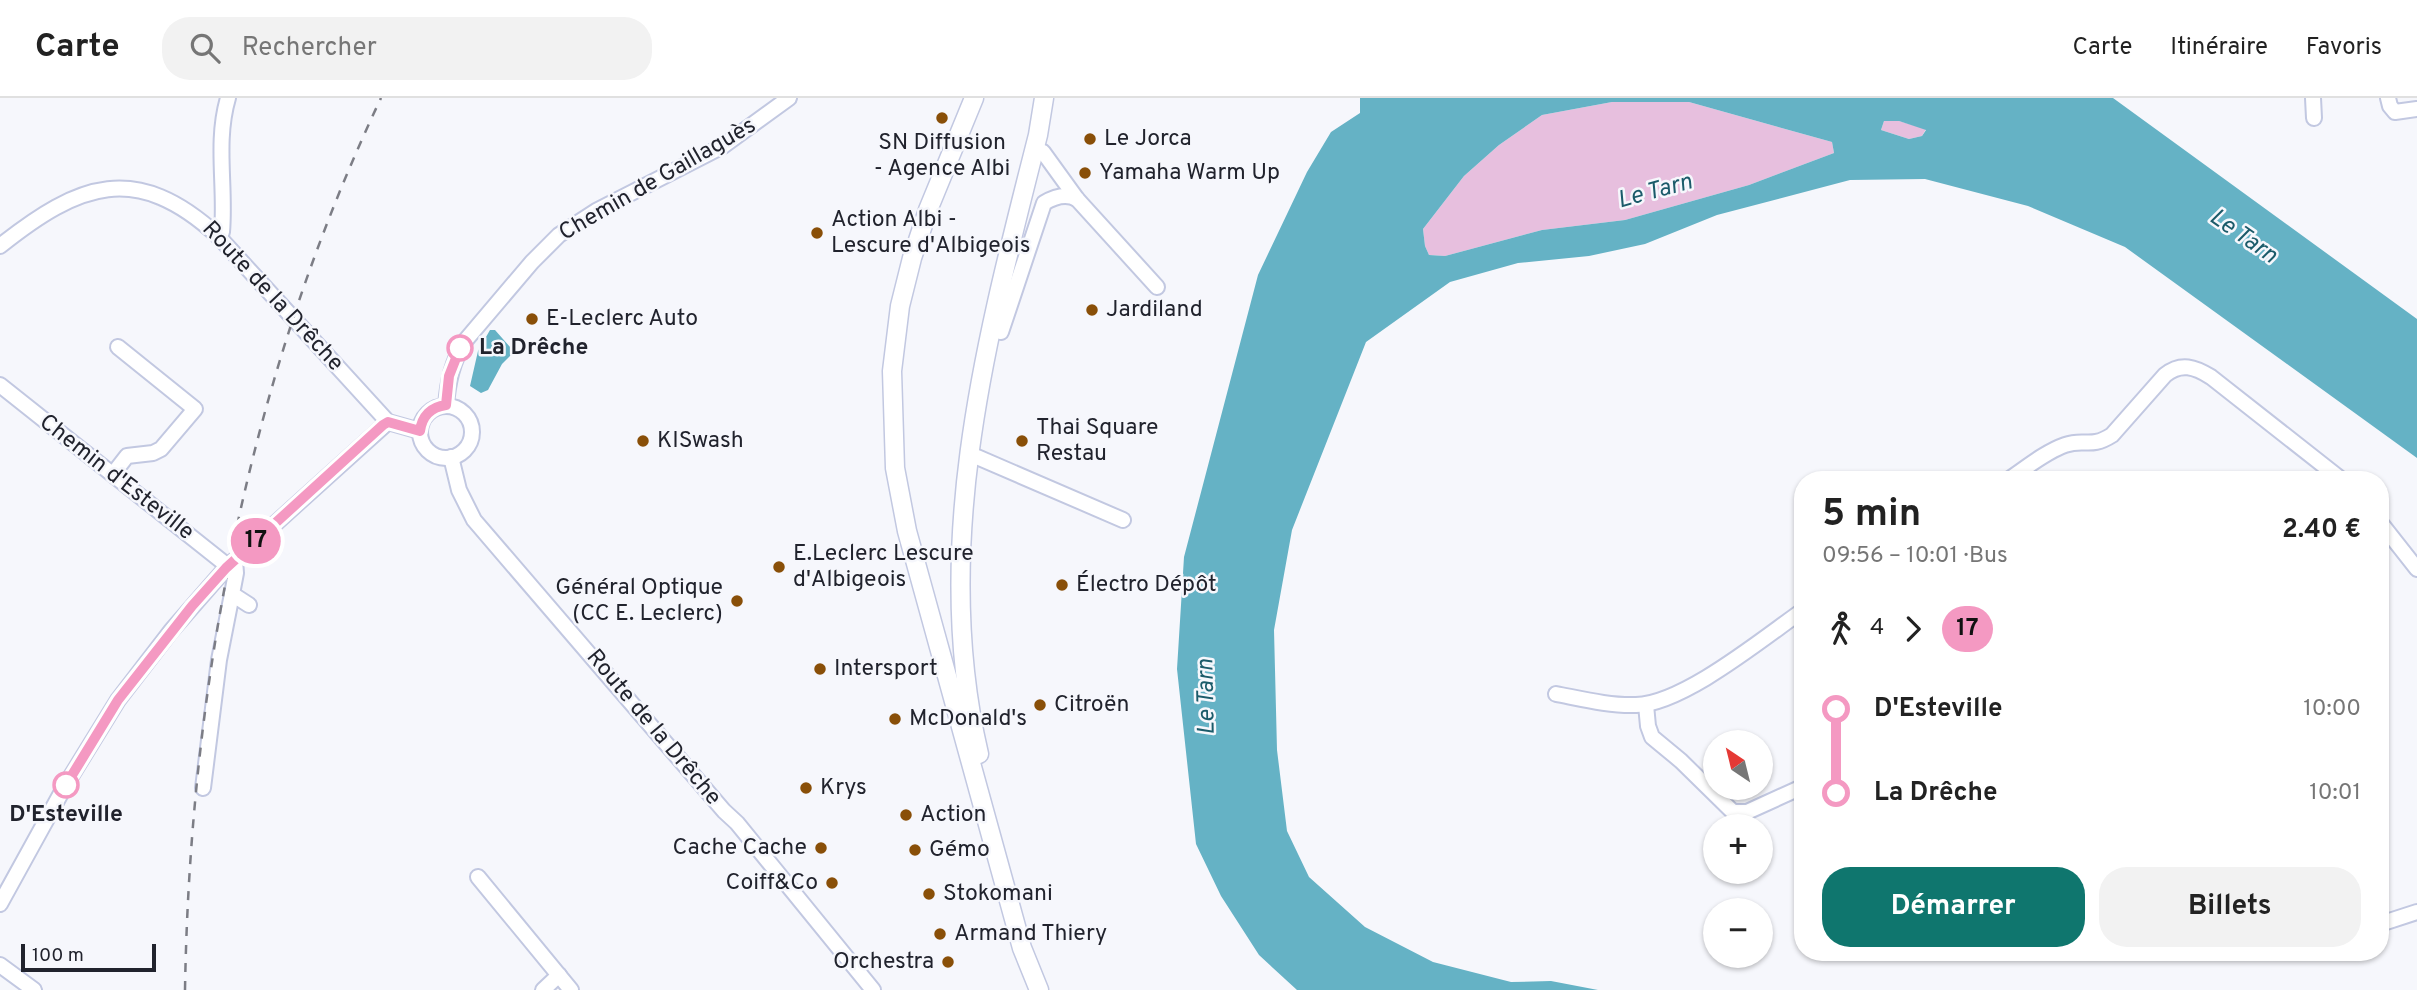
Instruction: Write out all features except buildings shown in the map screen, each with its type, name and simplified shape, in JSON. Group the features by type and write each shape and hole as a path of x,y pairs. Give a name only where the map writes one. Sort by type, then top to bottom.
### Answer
{"main road":[{"path":"974,98 928,210 900,306 892,371 895,468 907,531 1022,948 1039,990"},
{"path":"1044,98 1038,135 982,374 964,491 961,546 964,646 976,741 1047,990"},
{"path":"984,774 970,621 973,482 1002,332 1047,136 1051,98"}],"street":[{"path":"218,236 222,232 223,220 221,152 228,98"},
{"path":"2313,98 2314,118"},
{"path":"2388,98 2395,112 2417,109"},
{"name":"Chemin de Gaillaguès","path":"446,405 449,376 456,355 465,341 531,261 552,241 596,211 723,146 787,99"},
{"path":"1043,152 1077,199 1157,287"},
{"path":"1002,332 1044,203 1058,172"},
{"name":"Route de la Drêche","path":"0,246 57,205 84,194 112,189 138,190 165,197 194,214 218,236 388,422"},
{"path":"1044,203 1054,197 1072,196 1077,199"},
{"path":"113,474 127,456 161,449 195,409 118,347"},
{"path":"2023,471 2063,446 2098,443 2112,435 2165,375 2181,366 2194,368 2211,377 2331,471"},
{"name":"Chemin d'Esteville","path":"1,389 224,563 231,564"},
{"path":"446,405 464,412 470,420 471,441 465,449 451,457 441,457 424,446 420,431 422,421 428,413 446,405"},
{"path":"0,904 65,786 118,700 171,631 231,564 388,422 420,431"},
{"name":"Route de la Drêche","path":"451,457 459,490 474,520 737,823 873,990"},
{"path":"977,457 1123,520"},
{"path":"2389,533 2417,569"},
{"path":"203,788 219,660 236,573 231,564"},
{"path":"232,594 248,605"},
{"path":"1556,694 1619,704 1646,705 1661,701 1706,677 1794,616"},
{"path":"1646,705 1652,737 1733,812 1747,812 1794,791"},
{"path":"478,877 571,990"},
{"path":"2389,921 2417,912"},
{"path":"0,965 34,990"},
{"path":"543,990 559,975"}],"shaded area":[{"path":"1612,102 1689,102 1832,142 1834,153 1749,185 1625,220 1542,230 1445,256 1429,255 1423,229 1464,176 1499,145 1542,115"},
{"path":"1884,121 1899,121 1926,129 1922,136 1909,139 1881,130"}],"water":[{"name":"Le Tarn","path":"1360,98 2113,98 2417,319 2417,458 2125,247 2028,206 1925,179 1850,180 1717,215 1645,244 1589,256 1518,263 1450,282 1366,342 1292,530 1274,630 1277,750 1287,831 1309,877 1365,927 1433,962 1511,982 1551,981 1598,990 1297,990 1259,955 1221,896 1196,844 1177,669 1184,557 1258,275 1307,172 1331,132 1360,113","holes":["1612,102 1689,102 1832,142 1834,153 1749,185 1625,220 1542,230 1445,256 1429,255 1423,229 1464,176 1499,145 1542,115","1884,121 1899,121 1926,130 1922,136 1909,139 1881,130"]},
{"path":"490,330 495,330 511,348 512,354 502,364 488,390 481,393 470,386 478,351"}],"railway":[{"path":"185,990 189,875 199,761 214,647 235,533 262,422 295,312 335,204 381,98"}],"bus line":[{"name":"17","path":"66,785 136,674 226,568 383,425 388,422 420,431 422,421 428,413 446,405 449,376 460,348"}],"place":[{"name":"SN Diffusion - Agence Albi","path":"942,118"},
{"name":"Le Jorca","path":"1090,139"},
{"name":"Yamaha Warm Up","path":"1085,173"},
{"name":"Action Albi - Lescure d'Albigeois","path":"817,233"},
{"name":"Jardiland","path":"1092,310"},
{"name":"E-Leclerc Auto","path":"532,319"},
{"name":"La Drêche","path":"460,348"},
{"name":"KISwash","path":"643,441"},
{"name":"Thai Square Restau","path":"1022,441"},
{"name":"E.Leclerc Lescure d'Albigeois","path":"779,567"},
{"name":"Électro Dépôt","path":"1062,585"},
{"name":"Général Optique (CC E. Leclerc)","path":"737,601"},
{"name":"Intersport","path":"820,669"},
{"name":"Citroën","path":"1040,705"},
{"name":"McDonald's","path":"895,719"},
{"name":"D'Esteville","path":"66,785"},
{"name":"Krys","path":"806,788"},
{"name":"Action","path":"906,815"},
{"name":"Cache Cache","path":"821,848"},
{"name":"Gémo","path":"915,850"},
{"name":"Coiff&Co","path":"832,883"},
{"name":"Stokomani","path":"929,894"},
{"name":"Armand Thiery","path":"940,934"},
{"name":"Orchestra","path":"948,962"}]}
